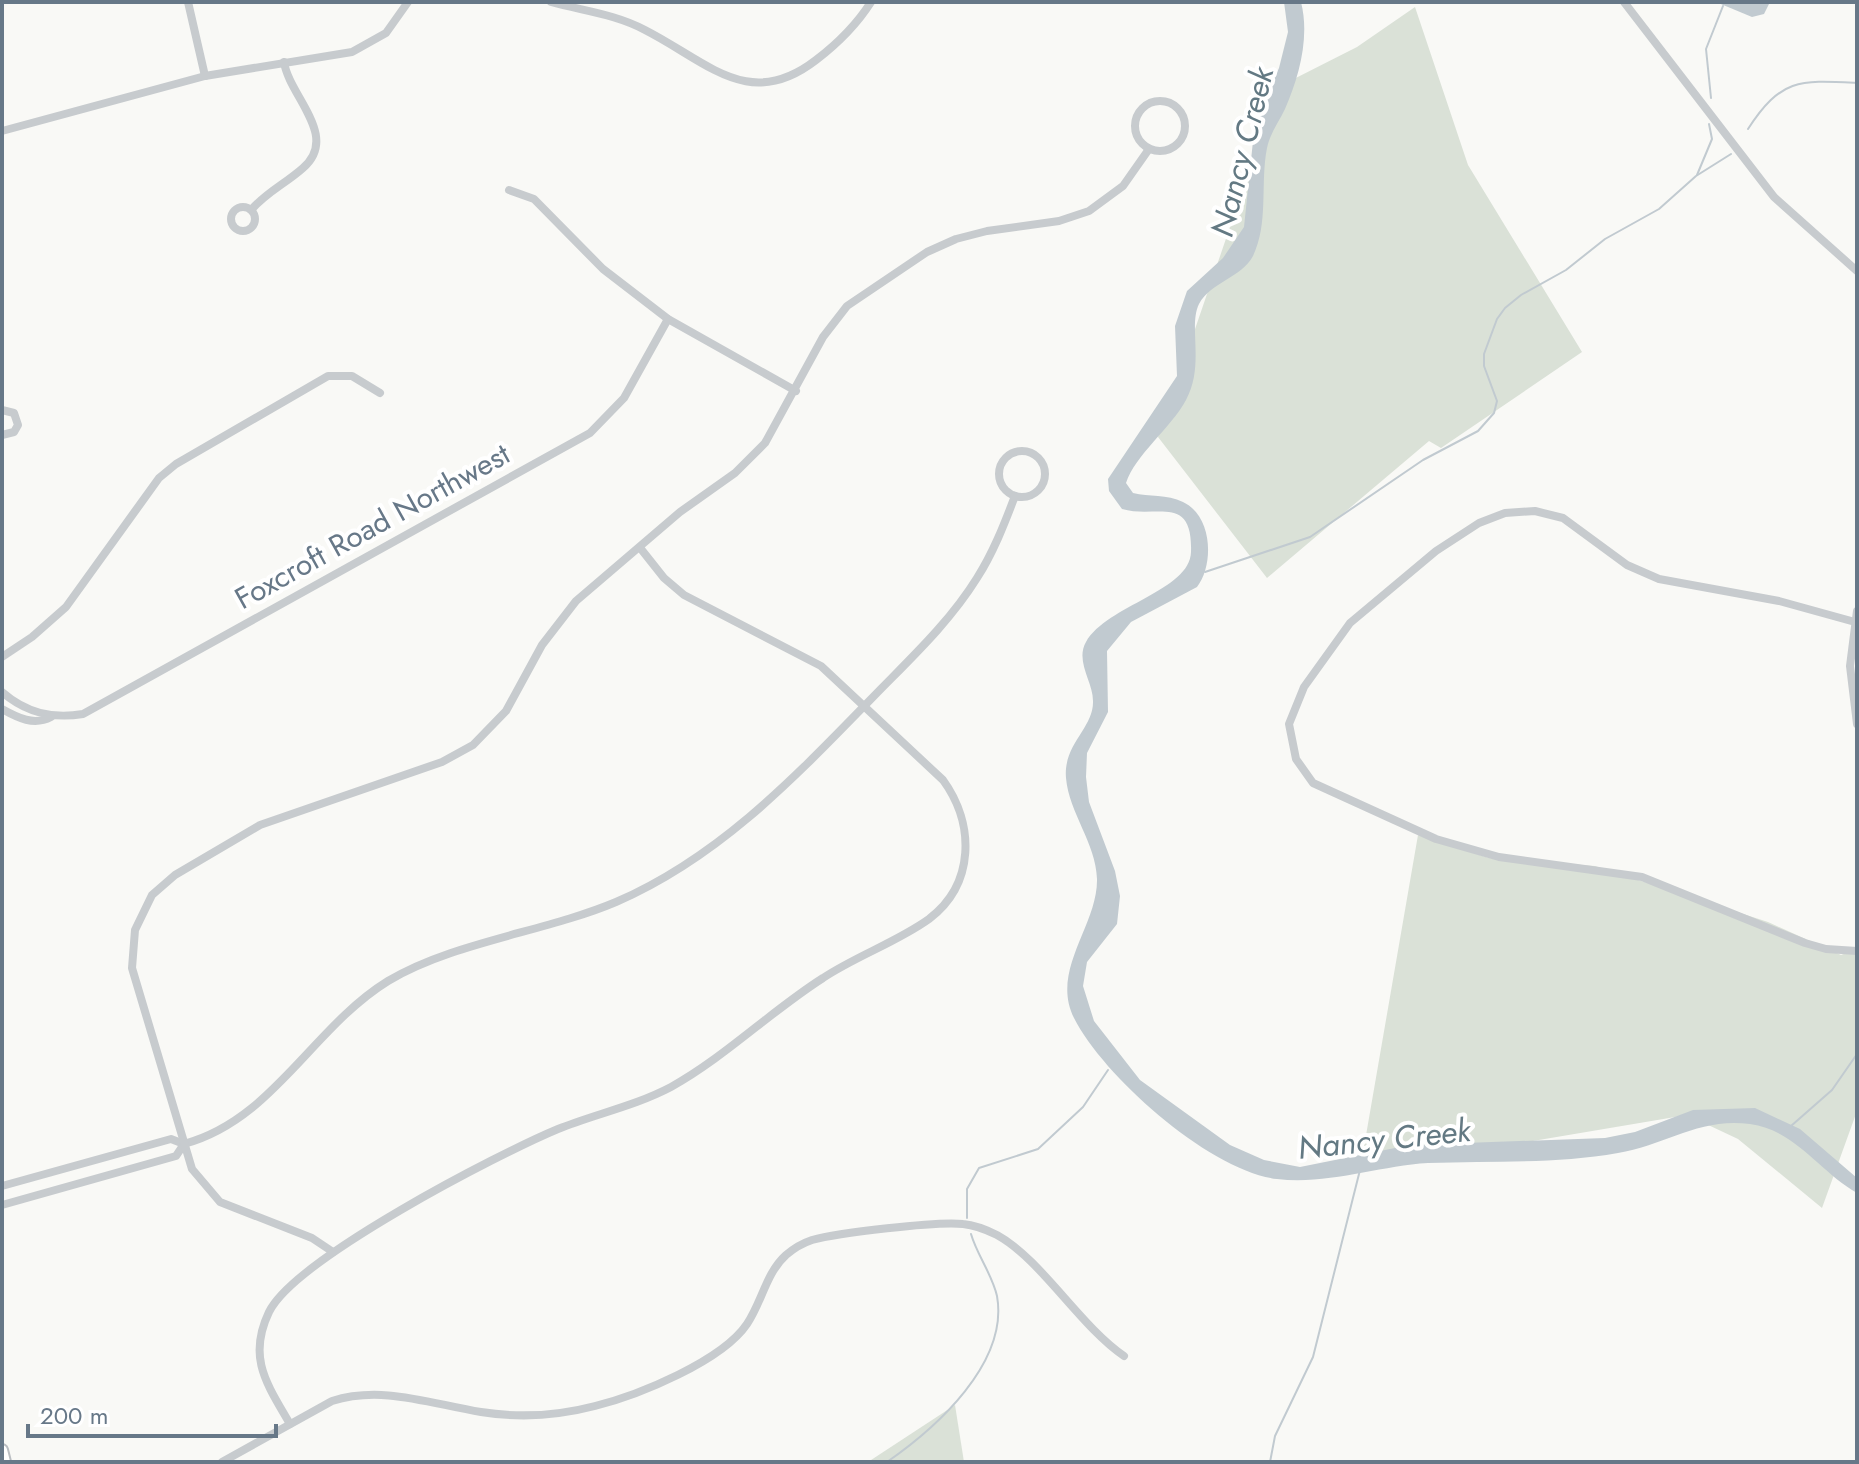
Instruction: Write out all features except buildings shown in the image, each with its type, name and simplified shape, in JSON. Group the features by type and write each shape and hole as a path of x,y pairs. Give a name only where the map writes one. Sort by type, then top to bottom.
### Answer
{"main road":[{"path":"2,1450 5,1462"}],"street":[{"path":"188,2 205,76"},
{"path":"2,131 205,76 364,47 386,33 408,2"},
{"path":"551,2 620,19 716,70 756,85 777,82 805,69 842,37 871,2"},
{"path":"1624,2 1774,197 1857,271"},
{"path":"251,210 273,187 306,166 316,148 315,125 290,84 284,62"},
{"path":"1166,102 1184,119 1183,135 1173,148 1149,149 1134,130 1137,114 1150,103 1166,102"},
{"path":"333,1252 312,1238 220,1202 199,1181 184,1144 132,968 135,930 152,895 175,875 260,825 442,762 473,745 506,711 542,645 564,614 680,512 754,456 775,430 831,324 865,291 956,239 1059,221 1089,211 1123,186 1149,149"},
{"path":"509,190 534,199 603,269 668,319 796,391"},
{"name":"Foxcroft Road Northwest","path":"2,709 28,721 42,722 52,717 83,714 590,433 624,398 668,319"},
{"path":"2,657 32,637 66,607 143,496 176,464 328,376 352,376 380,393"},
{"path":"2,410 14,413 18,425 14,432 2,435"},
{"path":"1030,452 1042,462 1043,485 1031,496 1015,496 1003,488 1000,467 1008,455 1030,452"},
{"path":"2,1186 171,1139 184,1144 219,1133 246,1115 340,1017 391,980 436,960 595,911 646,888 695,859 767,804 865,705 962,600 992,553 1015,496"},
{"path":"1855,622 1779,601 1659,579 1627,565 1563,518 1535,511 1505,513 1479,523 1436,551 1350,623 1295,702 1289,735 1303,772 1323,789 1436,839 1499,857 1642,877 1805,943 1826,949 1857,951"},
{"path":"290,1424 260,1366 263,1330 284,1290 333,1252 526,1143 674,1085 823,977 921,924 940,909 956,888 965,863 967,837 961,810 943,780 865,705 807,656 684,595 641,549"},
{"path":"1857,611 1850,666 1857,724"},
{"path":"2,692 23,707 52,717"},
{"path":"2,1205 176,1156 184,1144"},
{"path":"222,1462 332,1401 365,1393 513,1416 557,1414 600,1405 704,1361 725,1348 748,1323 777,1265 800,1245 823,1238 948,1223 975,1226 1008,1242 1100,1338 1124,1356"}],"shaded area":[{"path":"1284,2 1301,2 1304,43 1295,84 1267,148 1263,217 1258,243 1248,263 1211,290 1199,304 1192,387 1179,410 1137,462 1126,483 1133,493 1171,498 1193,509 1205,529 1208,554 1203,578 1197,587 1131,622 1107,651 1108,712 1087,753 1086,777 1089,802 1115,871 1120,896 1117,924 1087,962 1083,986 1094,1021 1140,1080 1230,1145 1264,1160 1300,1167 1410,1145 1605,1138 1635,1132 1693,1110 1755,1108 1800,1129 1857,1178 1857,1193 1780,1134 1750,1124 1732,1123 1715,1124 1635,1149 1595,1157 1428,1163 1334,1177 1277,1179 1250,1172 1221,1159 1162,1118 1109,1067 1074,1018 1068,1000 1068,982 1095,896 1097,879 1096,866 1066,778 1069,755 1092,711 1092,694 1083,664 1083,649 1096,629 1177,577 1187,566 1191,552 1190,534 1186,522 1179,515 1122,509 1109,491 1108,479 1177,376 1175,326 1187,291 1223,258 1244,227 1255,122 1279,68 1288,32"},
{"path":"1716,2 1770,2 1764,14 1752,17"},
{"path":"1415,7 1468,165 1582,352 1441,448 1429,441 1267,578 1158,437 1278,87 1357,47"},
{"path":"1418,835 1489,858 1595,866 1768,922 1841,955 1857,949 1857,1111 1822,1208 1738,1139 1687,1115 1360,1170"},
{"path":"955,1405 964,1462 868,1462"}],"waterway":[{"path":"1711,98 1706,49 1723,6"},
{"path":"1748,129 1782,91 1806,83 1857,83"},
{"path":"1697,175 1712,139 1709,124"},
{"path":"1205,572 1310,537 1423,460 1478,431 1494,413 1497,401 1484,366 1484,354 1497,319 1505,308 1521,295 1566,270 1605,239 1659,209 1696,176 1731,154"},
{"path":"1791,1126 1832,1090 1857,1054"},
{"path":"967,1218 967,1189 979,1168 1038,1149 1083,1107 1108,1070"},
{"name":"Nancy Creek","path":"1270,1462 1275,1436 1313,1357 1360,1170"},
{"path":"887,1462 947,1412 980,1369 992,1345 998,1321 997,1296 971,1234"}]}
